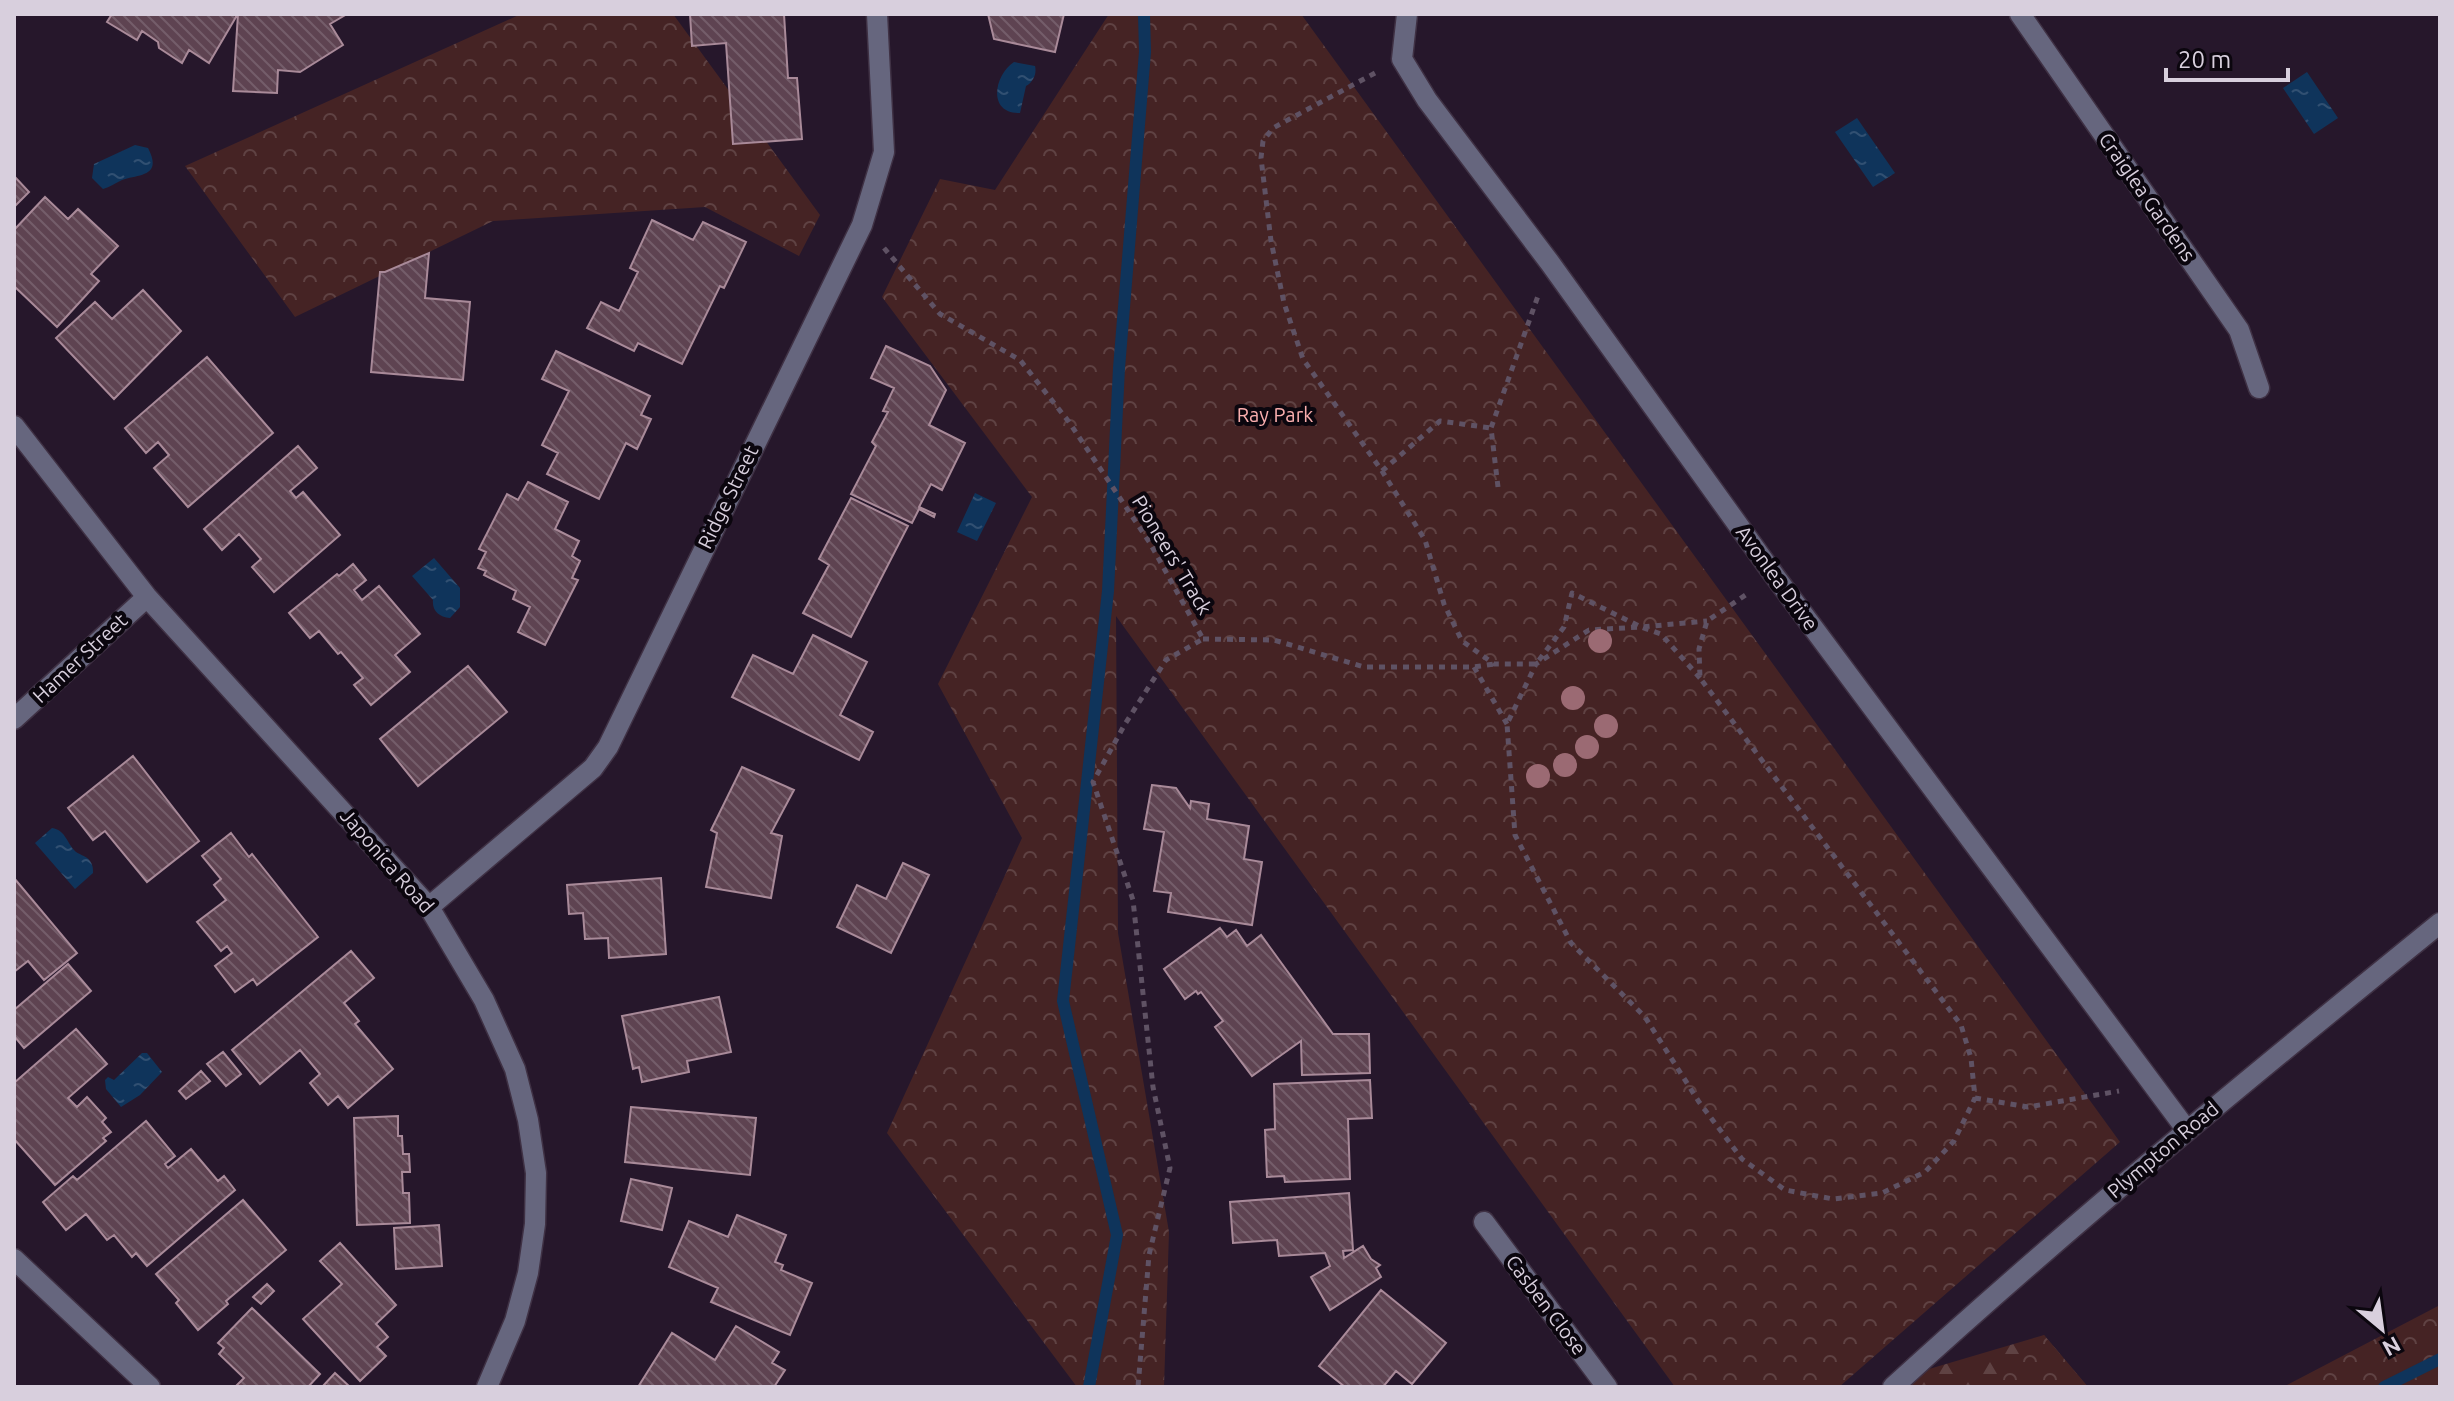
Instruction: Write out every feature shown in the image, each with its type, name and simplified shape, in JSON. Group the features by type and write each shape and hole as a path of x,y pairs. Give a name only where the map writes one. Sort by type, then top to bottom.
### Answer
{"street":[{"name":"Ridge Street","path":"429,907 601,759 862,225 884,152 877,14"},
{"path":"1402,59 1407,14"},
{"name":"Craiglea Gardens","path":"2020,14 2239,330 2259,388"},
{"name":"Avonlea Drive","path":"1402,59 1427,100 1550,263 1774,575 2186,1129"},
{"name":"Japonica Road","path":"14,426 147,597 429,907 484,1000 515,1069 528,1120 536,1173 535,1224 528,1273 515,1321 487,1387"},
{"name":"Hamer Street","path":"14,719 147,597"},
{"name":"Plympton Road","path":"1893,1387 2002,1287 2186,1129 2440,923"},
{"name":"Casben Close","path":"1484,1222 1607,1387"},
{"path":"14,1259 150,1387"}],"path":[{"path":"1402,59 1273,128 1263,141 1261,158 1271,241 1284,303 1303,359 1382,471 1425,540 1444,604 1462,641 1494,664"},
{"name":"Pioneers' Track","path":"862,225 940,314 1020,360 1069,422 1150,543 1203,639 1166,660 1093,782 1133,900 1153,1087 1170,1168 1149,1255 1138,1387"},
{"path":"1498,487 1491,428 1550,263"},
{"path":"1382,471 1440,421 1491,428"},
{"path":"1203,639 1274,640 1364,667 1536,664 1589,630 1707,621 1774,575"},
{"path":"1474,667 1507,724 1515,835 1571,943 1645,1017 1699,1102 1742,1159 1785,1190 1833,1199 1882,1193 1925,1172 1954,1141 1975,1098 1971,1058 1961,1025 1700,678 1661,634 1572,593 1564,627 1536,664 1507,724"},
{"path":"1700,678 1699,649 1707,621"},
{"path":"1975,1098 2028,1107 2151,1085"}],"green space":[{"path":"521,14 673,14 820,215 799,256 705,207 493,221 295,317 185,166"},
{"name":"Ray Park","path":"1109,14 1301,14 2120,1142 1839,1387 1675,1387 1116,616 1118,933 1169,1232 1164,1387 1077,1387 887,1133 1022,838 938,684 1032,497 882,297 940,179 995,190"},
{"path":"2440,1305 2440,1387 2283,1387"},
{"path":"2044,1335 2088,1387 1884,1387 1902,1377"},
{"path":"2044,1335 2088,1387 1984,1387"}],"water":[{"path":"1014,62 1035,66 1034,78 1026,86 1020,113 1009,112 1002,107 997,93 1002,76"},
{"path":"2307,72 2338,118 2314,134 2283,88"},
{"path":"1857,118 1895,173 1873,187 1835,132"},
{"path":"135,145 148,148 153,164 151,169 103,189 92,178 94,164"},
{"path":"975,493 996,503 977,541 957,532"},
{"path":"434,558 460,588 460,607 450,618 437,613 433,600 412,576"},
{"path":"52,828 63,833 74,850 92,864 93,873 75,889 35,843"},
{"path":"142,1053 147,1053 162,1072 140,1095 121,1107 106,1089 105,1080 108,1077 114,1080"}],"building":[{"path":"112,14 236,14 236,17 209,63 189,50 182,63 159,48 158,42 142,31 137,40 107,22"},
{"path":"238,14 347,14 330,24 343,45 300,72 278,70 277,93 233,91"},
{"path":"690,14 784,14 788,78 797,78 802,139 733,144 726,43 692,46"},
{"path":"988,14 1064,14 1055,52 994,39"},
{"path":"14,176 29,192 14,207"},
{"path":"45,197 68,219 78,209 118,246 91,274 99,281 57,327 14,286 14,230"},
{"path":"652,220 693,240 703,222 746,242 724,288 720,286 682,364 638,343 634,351 587,328 601,302 619,311 638,272 630,268"},
{"path":"429,253 425,298 470,302 463,380 371,372 380,272"},
{"path":"143,290 181,331 114,399 56,338 95,302 112,319"},
{"path":"886,346 930,366 946,390 929,425 965,443 942,490 931,484 919,507 935,514 934,517 919,509 912,523 851,494 876,446 872,442 888,412 883,411 894,388 871,378"},
{"path":"556,351 650,396 641,415 651,419 637,449 626,443 599,499 547,474 558,453 542,445 569,391 542,379"},
{"path":"207,357 273,433 188,507 154,468 169,455 158,442 146,453 125,428"},
{"path":"298,446 317,468 290,491 296,498 303,492 340,535 274,592 252,567 261,559 239,534 222,550 204,529"},
{"path":"528,482 568,502 555,529 579,541 572,556 580,561 572,578 578,580 545,645 518,632 530,607 513,599 516,591 484,575 486,571 478,568 486,552 479,549 507,494 518,500"},
{"path":"851,498 908,526 851,637 803,613 829,565 819,559"},
{"path":"353,564 366,580 354,590 362,600 379,586 420,634 395,655 410,672 371,705 354,685 363,678 341,652 338,654 319,631 310,638 289,613"},
{"path":"813,635 867,662 840,715 873,732 859,760 732,697 753,655 793,674"},
{"path":"468,666 507,712 418,786 380,739"},
{"path":"133,756 199,841 147,882 105,831 93,840 68,808"},
{"path":"742,767 794,790 771,833 782,836 771,898 706,887 717,833 711,830"},
{"path":"1152,785 1176,788 1190,808 1191,801 1209,804 1207,819 1249,826 1244,859 1262,862 1252,925 1168,912 1171,893 1154,891 1164,832 1144,829"},
{"path":"231,833 249,857 252,854 318,937 257,985 253,979 235,992 215,966 232,953 227,946 221,951 197,922 226,900 214,885 221,879 202,856"},
{"path":"903,863 929,875 891,953 837,927 857,885 886,899"},
{"path":"14,878 77,953 44,980 28,961 14,972"},
{"path":"661,878 666,954 609,958 608,938 585,939 583,913 569,914 567,885"},
{"path":"1220,928 1227,937 1236,930 1247,946 1261,935 1333,1034 1369,1034 1370,1073 1302,1075 1301,1041 1252,1076 1215,1027 1223,1021 1201,992 1198,994 1196,991 1185,999 1164,969"},
{"path":"351,951 374,978 344,1003 359,1021 355,1024 393,1069 348,1108 338,1096 328,1105 310,1083 320,1074 300,1050 260,1084 232,1050"},
{"path":"68,964 91,991 24,1048 14,1036 14,1010"},
{"path":"719,997 731,1052 687,1061 689,1072 642,1082 639,1067 633,1069 622,1016"},
{"path":"76,1029 107,1064 68,1098 77,1107 87,1097 106,1118 102,1122 111,1132 103,1138 106,1141 55,1185 14,1139 14,1083"},
{"path":"223,1052 241,1074 226,1086 207,1064"},
{"path":"201,1071 210,1081 186,1099 179,1091"},
{"path":"1370,1080 1372,1118 1348,1119 1350,1179 1285,1182 1284,1176 1267,1177 1265,1130 1275,1129 1274,1084"},
{"path":"631,1107 756,1118 750,1175 625,1162"},
{"path":"398,1116 398,1136 402,1136 403,1154 409,1154 410,1172 402,1172 403,1193 409,1193 410,1223 357,1225 354,1118"},
{"path":"146,1121 175,1156 165,1164 168,1168 191,1149 218,1181 224,1176 235,1190 147,1266 136,1253 132,1257 114,1235 107,1240 86,1214 66,1230 43,1202 73,1176 77,1180"},
{"path":"631,1179 672,1188 662,1230 621,1221"},
{"path":"1349,1193 1353,1250 1343,1251 1344,1258 1363,1246 1371,1259 1380,1265 1376,1268 1381,1277 1330,1310 1311,1277 1330,1266 1325,1253 1279,1256 1277,1240 1233,1243 1230,1202"},
{"path":"243,1200 286,1250 226,1301 228,1304 198,1330 176,1303 179,1300 156,1274"},
{"path":"737,1215 786,1235 775,1262 783,1265 781,1270 812,1283 790,1335 711,1302 718,1288 669,1267 689,1221 728,1237"},
{"path":"439,1225 442,1266 396,1269 394,1228"},
{"path":"340,1243 396,1305 376,1324 388,1337 377,1347 386,1356 360,1381 303,1319 342,1284 320,1261"},
{"path":"267,1284 274,1291 261,1304 253,1297"},
{"path":"1381,1290 1446,1343 1412,1384 1396,1371 1383,1387 1345,1387 1319,1366"},
{"path":"252,1308 320,1374 308,1387 235,1387 244,1378 219,1354 224,1348 218,1343"},
{"path":"736,1326 779,1352 772,1363 785,1370 774,1387 638,1387 672,1333 715,1360"},
{"path":"335,1373 350,1387 322,1387"}],"waterway":[{"path":"1089,1387 1117,1235 1063,1001 1108,591 1119,368 1145,52 1144,14"},
{"path":"2384,1387 2440,1359"}]}
